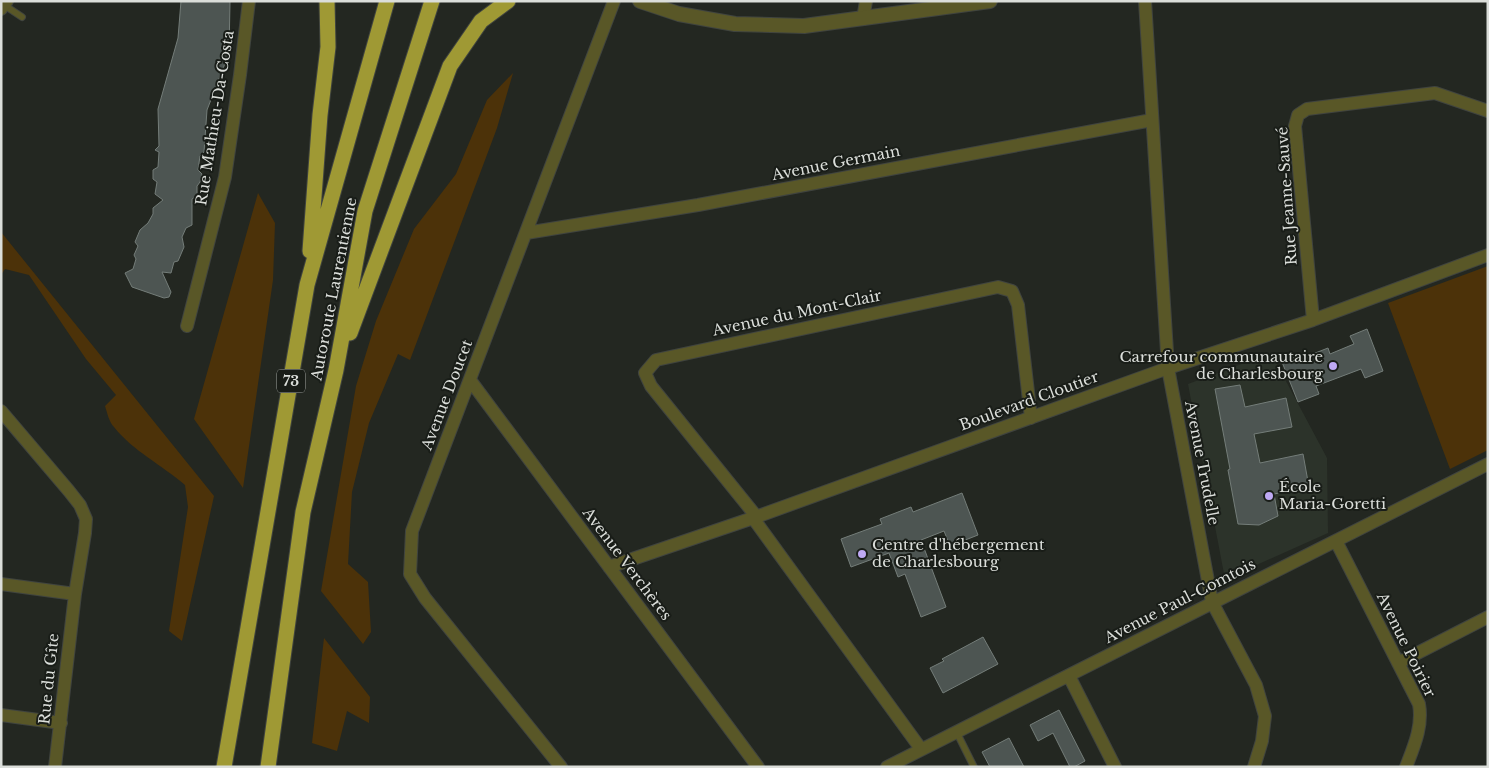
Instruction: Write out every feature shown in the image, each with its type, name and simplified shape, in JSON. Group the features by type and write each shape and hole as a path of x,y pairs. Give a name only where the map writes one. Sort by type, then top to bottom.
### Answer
{"highway":[{"path":"307,285 320,115 328,46 327,1"},
{"name":"Autoroute Laurentienne","path":"224,767 307,285 387,1"},
{"name":"Autoroute Laurentienne","path":"268,767 303,512 336,370 364,211 432,1"},
{"path":"336,370 450,66 482,21 508,1"}],"street":[{"name":"Rue Mathieu-Da-Costa","path":"187,326 225,177 249,1"},
{"name":"Avenue Doucet","path":"561,767 424,598 410,574 412,531 614,1"},
{"path":"640,1 679,14 734,24 804,26 990,1"},
{"path":"863,19 866,1"},
{"name":"Avenue Trudelle","path":"1145,1 1168,368 1212,602 1256,685 1265,716 1262,741 1254,767"},
{"name":"Rue Jeanne-Sauvé","path":"1313,320 1295,126 1298,115 1307,109 1435,93 1488,111"},
{"name":"Avenue Germain","path":"526,233 708,204 1152,120"},
{"name":"Boulevard Cloutier","path":"609,568 1168,368 1313,320 1488,255"},
{"name":"Avenue du Mont-Clair","path":"921,749 755,517 650,386 645,372 656,360 998,287 1012,291 1018,305 1031,418"},
{"name":"Avenue Verchères","path":"470,380 758,767"},
{"name":"Rue du Gîte","path":"1,410 80,505 86,519 75,594 55,767"},
{"name":"Avenue Paul-Comtois","path":"887,767 1488,464"},
{"name":"Avenue Poirier","path":"1336,541 1419,704 1421,714 1416,740 1406,767"},
{"path":"1,584 75,594"},
{"path":"1398,663 1488,617"},
{"path":"1069,676 1115,767"},
{"path":"1,716 61,723"}],"lane":[{"path":"4,5 22,17"},
{"path":"956,732 974,767"}],"shaded area":[{"path":"513,73 497,128 410,360 398,354 369,423 352,492 348,564 368,582 371,632 363,644 321,591 356,386 376,321 414,229 456,174 487,100"},
{"path":"258,193 275,223 273,280 243,488 194,419"},
{"path":"1,232 214,496 182,641 169,631 188,507 185,485 148,458 112,425 105,406 116,395 86,359 29,275 5,269 1,275"},
{"path":"1488,266 1488,450 1450,469 1388,303"},
{"name":"École Maria-Goretti","path":"1271,353 1327,458 1328,533 1225,579 1188,384"},
{"path":"324,638 370,697 369,723 347,711 337,751 312,743"}],"building":[{"path":"181,1 230,1 229,53 207,110 204,152 200,156 198,170 202,174 197,186 197,196 192,199 192,225 186,228 182,237 184,247 178,261 174,262 171,273 162,272 171,292 169,297 164,298 132,287 125,273 133,269 136,259 134,255 138,246 135,242 140,230 148,223 153,214 153,208 163,200 155,194 157,182 153,179 153,170 158,167 159,152 155,150 159,146 158,109 178,38"},
{"name":"Carrefour communautaire de Charlesbourg","path":"1367,329 1383,371 1365,378 1361,369 1316,386 1319,394 1298,402 1282,362 1299,356 1300,359 1328,348 1330,354 1354,344 1350,336"},
{"path":"1240,385 1245,407 1286,398 1292,427 1254,434 1260,463 1303,454 1309,487 1274,494 1278,516 1259,525 1238,524 1215,389"},
{"name":"Centre d'hébergement de Charlesbourg","path":"962,493 978,535 950,546 944,531 921,540 946,607 921,617 905,574 898,577 889,553 851,567 841,539 882,524 880,519 911,507 913,512"},
{"path":"983,637 998,664 943,693 930,668 944,661 942,659"},
{"path":"1059,710 1085,761 1074,767 1070,767 1053,733 1038,741 1030,725"},
{"path":"1009,738 1024,767 990,767 982,752"}],"place":[{"name":"Carrefour communautaire de Charlesbourg","path":"1333,366"},
{"name":"École Maria-Goretti","path":"1269,496"},
{"name":"Centre d'hébergement de Charlesbourg","path":"862,554"}]}
